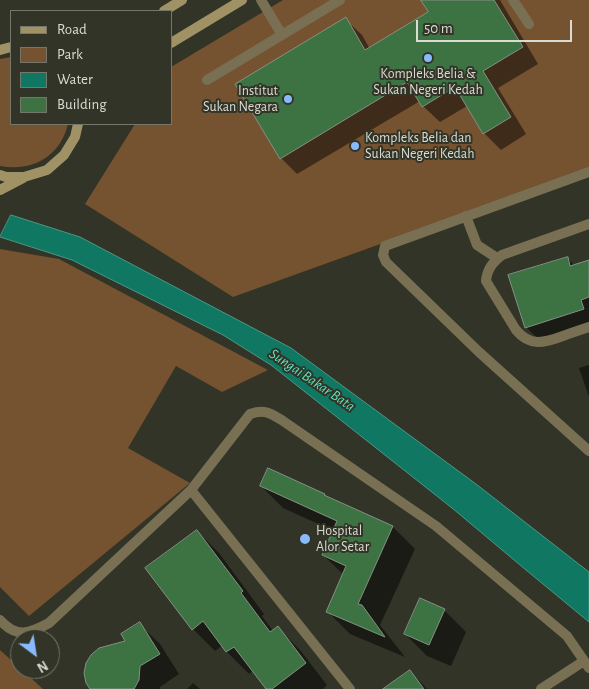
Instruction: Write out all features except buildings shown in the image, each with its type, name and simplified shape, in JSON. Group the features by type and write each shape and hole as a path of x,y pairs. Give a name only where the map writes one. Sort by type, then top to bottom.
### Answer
{"main road":[{"path":"166,10 182,0"},
{"path":"172,42 242,0"},
{"path":"0,190 24,177 47,170 64,155 75,137 78,125"},
{"path":"0,176 24,177"}],"lane":[{"path":"261,0 282,35"},
{"path":"207,80 340,0"},
{"path":"513,0 529,24"},
{"path":"589,172 385,246 383,255 384,259 479,352 589,452"},
{"path":"466,216 477,245 497,258"},
{"path":"589,224 502,255 497,258 489,269 486,281 516,330 526,339 547,342 589,326"},
{"path":"0,620 6,627 20,633 35,631 48,623 191,490 250,414 261,410 273,414 436,526 568,636 586,664 542,689"},
{"path":"191,490 350,689"}],"green space":[{"name":"Kompleks Belia dan Sukan Negeri Kedah","path":"283,0 589,0 589,169 233,297 85,204 134,125 172,125 172,66"},
{"path":"10,57 10,125 68,125 59,145 51,153 43,160 23,167 0,166 0,59"},
{"path":"0,249 59,259 268,370 222,392 176,366 128,448 190,483 29,616 0,587"},
{"path":"0,650 10,659 10,679 32,679 43,689 0,689"}],"water":[{"name":"Sungai Bakar Bata","path":"11,215 80,237 291,348 476,484 589,572 589,622 452,508 271,365 223,335 72,260 0,237"}],"place":[{"name":"Kompleks Belia & Sukan Negeri Kedah","path":"428,58"},
{"name":"Institut Sukan Negara","path":"288,99"},
{"name":"Kompleks Belia dan Sukan Negeri Kedah","path":"355,146"},
{"name":"Hospital Alor Setar","path":"305,539"}]}
